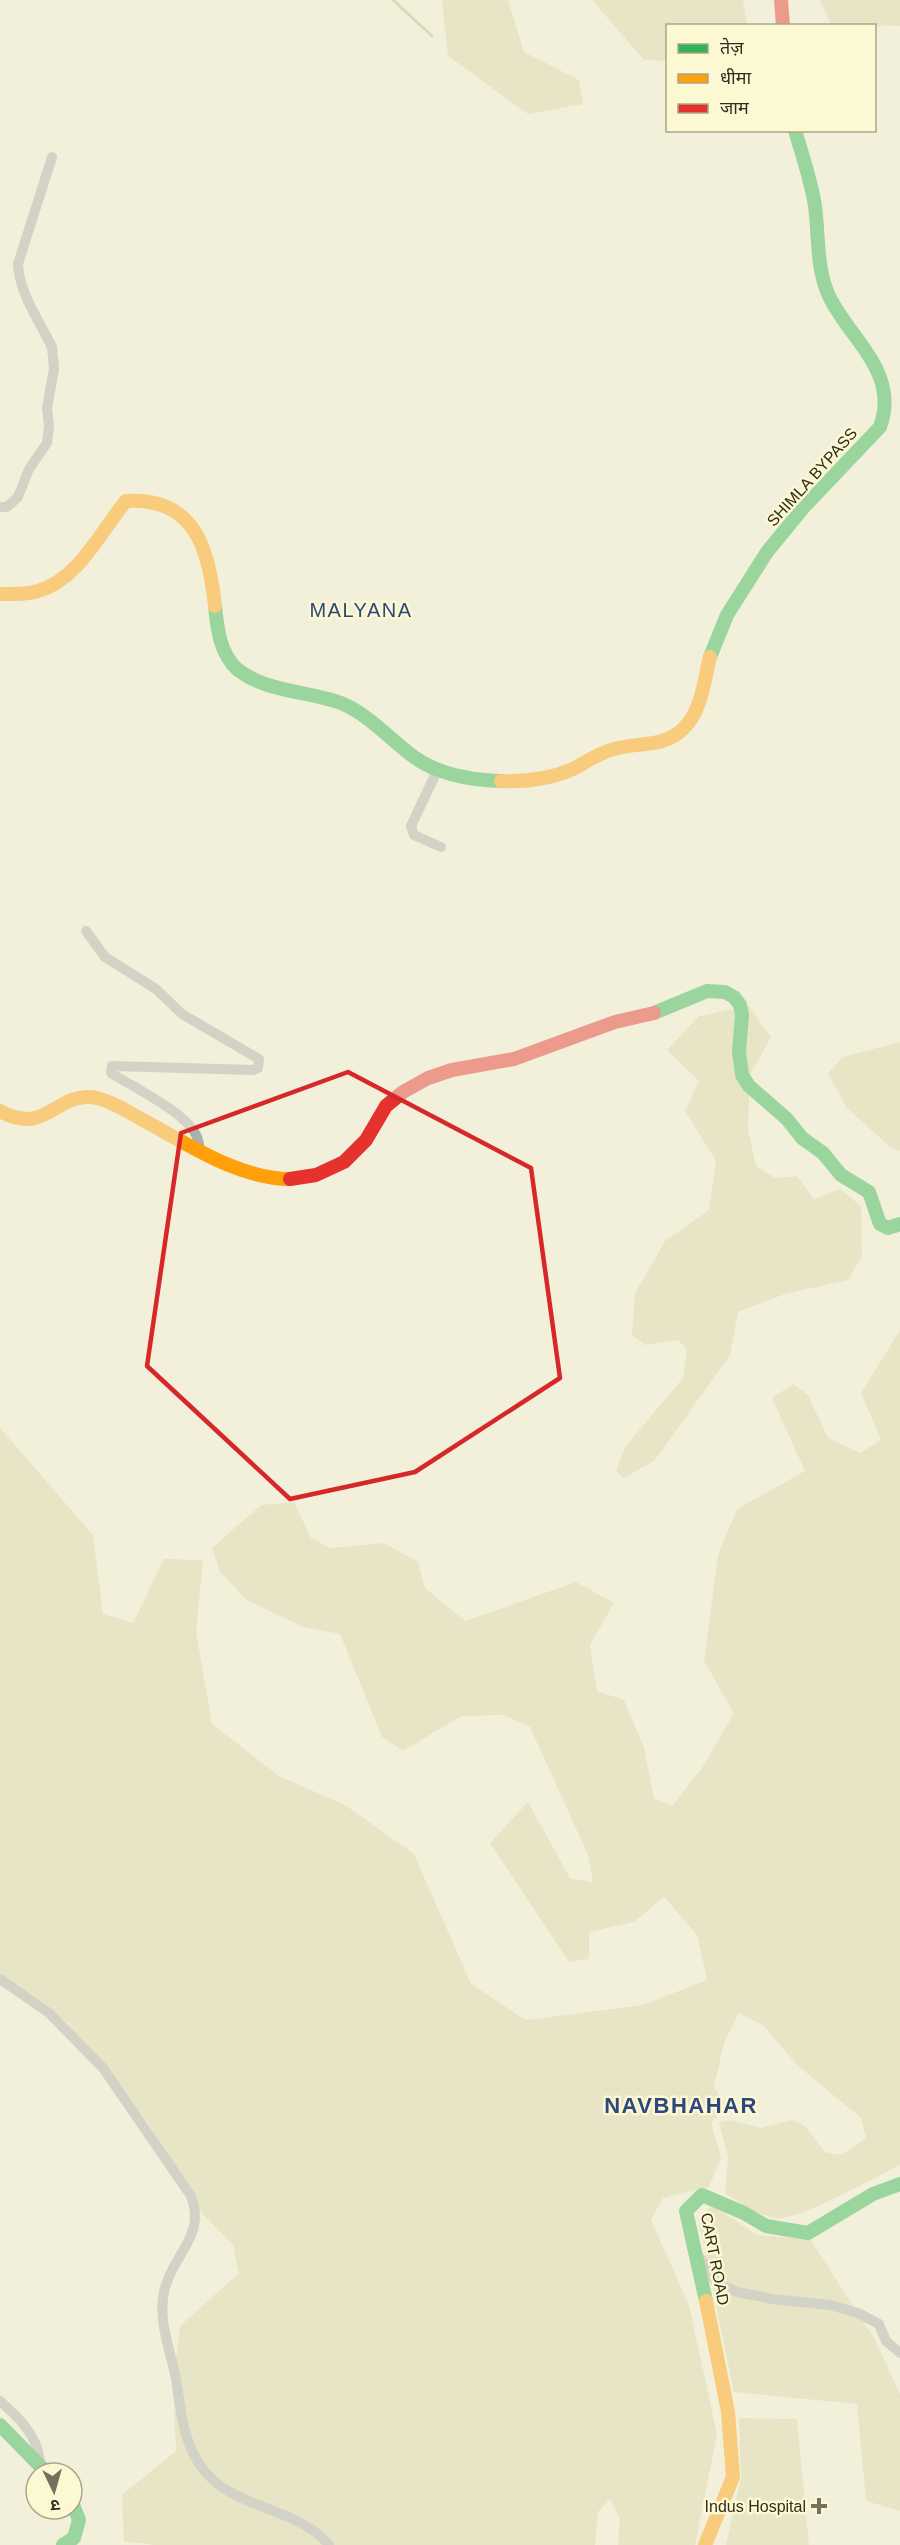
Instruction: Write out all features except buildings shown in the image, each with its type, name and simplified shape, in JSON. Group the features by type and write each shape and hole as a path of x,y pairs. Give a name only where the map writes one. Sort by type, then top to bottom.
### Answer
{"main road":[{"path":"781,0 783,24"},
{"name":"SHIMLA BYPASS","path":"0,594 23,595 45,590 88,553 108,521 126,501 148,499 172,508 201,538 209,560 224,652 236,668 254,678 330,699 355,710 416,761 437,771 464,778 525,782 560,774 615,748 671,739 688,723 698,706 715,639 728,613 762,559 809,501 886,420 895,398 893,386 876,354 837,309 825,287 821,273 812,188 796,132"},
{"path":"0,1111 24,1123 38,1120 66,1102 80,1097 95,1098 139,1118 200,1151 248,1171 279,1180 310,1176 329,1171 358,1151 383,1108 421,1081 443,1073 531,1054 607,1024 634,1015 661,1011 706,990 717,989 726,992 741,1006 738,1056 740,1070 747,1084 787,1119 841,1175 868,1191 880,1224 888,1228 900,1224"},
{"name":"CART ROAD","path":"705,2545 732,2477 728,2412 697,2253 686,2211 702,2195 744,2213 766,2226 807,2233 873,2194 900,2184"},
{"path":"0,2425 36,2461"},
{"path":"63,2545 74,2538 79,2521"}],"street":[{"path":"0,507 7,507 18,498 29,469 47,443 47,408 54,358 52,347 23,288 18,264 52,157"},
{"path":"437,771 411,826 414,836 441,847"},
{"path":"86,931 105,957 156,989 182,1014 259,1059 258,1068 253,1070 116,1065 110,1069 114,1075 160,1103 189,1126 196,1134 200,1151"},
{"path":"0,1978 49,2013 103,2068 191,2196 196,2209 196,2224 170,2273 164,2289 162,2307 175,2377 178,2408 187,2438 199,2464 214,2482 239,2497 286,2514 318,2532 329,2545"},
{"path":"697,2253 716,2282 737,2292 772,2300 830,2305 858,2313 879,2324 886,2341 900,2353"},
{"path":"0,2401 27,2428 36,2442 42,2461"}],"highlighted area":[{"path":"348,1072 531,1168 560,1378 415,1472 290,1499 147,1366 181,1133"}],"shaded area":[{"path":"442,0 508,0 524,52 579,80 583,104 528,114 448,56"},
{"path":"592,0 743,0 747,24 666,24 666,61 644,60"},
{"path":"820,0 900,0 900,26 831,24"},
{"path":"749,1006 771,1037 750,1075 748,1129 756,1166 775,1178 797,1176 814,1199 840,1189 861,1206 862,1256 848,1280 785,1294 738,1312 730,1355 655,1460 624,1478 616,1471 625,1447 683,1378 687,1349 678,1340 645,1345 632,1335 635,1293 665,1241 709,1210 716,1161 685,1111 699,1081 667,1050 699,1016"},
{"path":"900,1042 900,1151 891,1148 846,1107 828,1073 843,1057"},
{"path":"900,1330 900,2165 818,2206 786,2217 776,2218 762,2214 725,2193 728,2157 719,2122 731,2120 761,2128 792,2120 805,2126 825,2152 841,2155 866,2138 861,2118 798,2066 764,2026 739,2013 724,2043 714,2087 727,2107 711,2122 721,2158 709,2187 663,2198 651,2220 689,2305 717,2434 695,2545 618,2545 620,2519 610,2499 598,2512 595,2545 154,2545 124,2541 122,2495 176,2451 173,2384 180,2326 239,2273 233,2245 191,2202 148,2123 66,2022 0,1974 0,1428 93,1535 103,1614 133,1623 164,1559 203,1560 196,1632 212,1724 279,1776 345,1805 414,1854 471,1984 526,2020 643,2005 707,1980 697,1935 664,1897 634,1922 589,1932 589,1959 569,1962 490,1843 528,1802 570,1878 593,1883 588,1855 530,1727 504,1715 461,1716 403,1751 382,1737 340,1634 303,1627 247,1600 220,1572 212,1548 261,1505 294,1502 311,1538 331,1548 384,1543 418,1562 425,1588 465,1621 576,1582 614,1603 590,1645 597,1691 624,1700 644,1748 654,1798 672,1806 702,1768 734,1713 704,1661 718,1555 737,1509 805,1471 772,1398 793,1384 808,1395 828,1438 860,1453 881,1440 861,1393"},
{"path":"713,2206 757,2235 810,2239 874,2338 900,2394 900,2511 866,2501 857,2404 734,2392 698,2218"},
{"path":"739,2418 797,2419 809,2545 726,2545 741,2478"}],"waterway":[{"path":"393,0 432,36"}],"traffic: fast":[{"path":"710,657 727,615 767,552 803,508 880,427 884,407 883,390 878,373 870,357 838,312 825,285 820,263 813,196 796,132"},
{"path":"215,606 223,648 231,663 248,677 274,687 341,703 370,721 414,757 434,768 467,778 501,781"},
{"path":"654,1013 707,991 725,992 734,997 740,1005 742,1015 739,1051 742,1075 749,1086 787,1119 802,1138 823,1153 841,1175 869,1192 880,1224 888,1228 900,1224"},
{"path":"706,2301 686,2211 702,2195 744,2213 766,2226 808,2233 873,2194 900,2184"},
{"path":"0,2425 35,2461"},
{"path":"63,2545 74,2538 79,2521"}],"traffic: slow":[{"path":"0,594 38,591 65,577 88,553 126,501 149,502 168,508 183,517 194,531 208,565 215,606"},
{"path":"501,781 528,780 555,775 573,769 608,751 659,742 676,735 689,722 698,705 710,657"},
{"path":"0,1111 16,1118 30,1119 41,1116 71,1100 83,1097 97,1098 115,1105 195,1149 232,1166 251,1173 290,1179"},
{"path":"705,2545 733,2477 728,2412 706,2301"}],"traffic: jam":[{"path":"781,0 783,24"},
{"path":"290,1179 316,1175 344,1162 366,1140 386,1106 403,1092 428,1078 452,1070 514,1059 615,1022 654,1013"}],"place":[{"name":"Indus Hospital","path":"819,2506"}],"district":[{"name":"MALYANA","path":"361,610"},
{"name":"NAVBHAHAR","path":"681,2105"}]}
